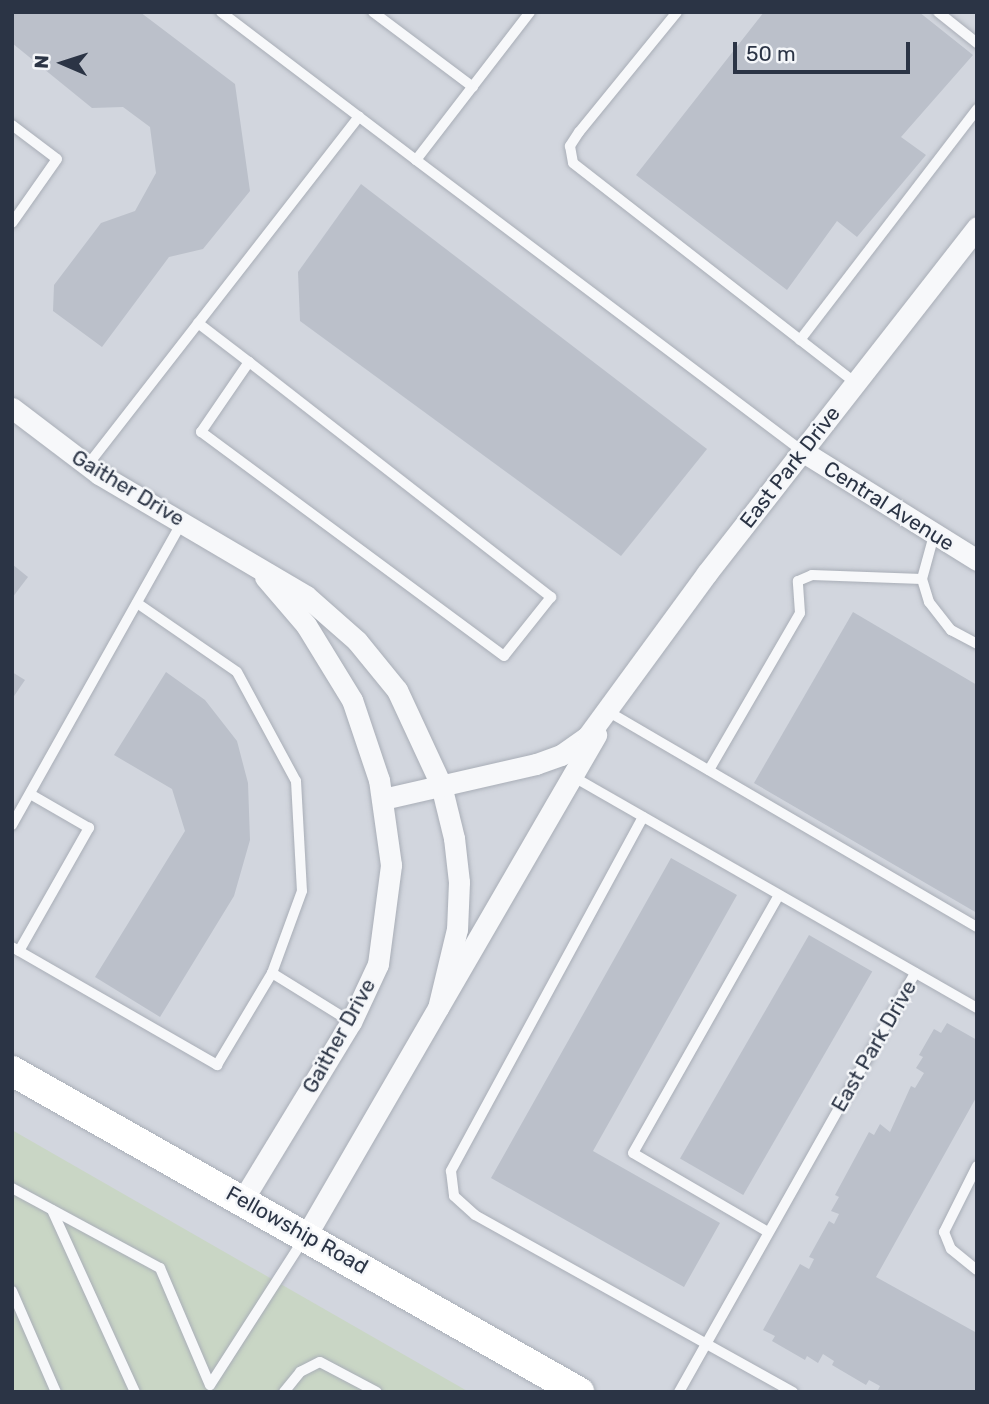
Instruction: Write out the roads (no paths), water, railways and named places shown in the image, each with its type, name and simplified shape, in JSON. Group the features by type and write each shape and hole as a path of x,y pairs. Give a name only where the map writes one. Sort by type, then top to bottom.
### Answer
{"street":[{"name":"East Park Drive","path":"307,1234 610,712 707,573 977,227"},
{"name":"Gaither Drive","path":"12,408 87,466 250,560 324,610 378,665 410,713 441,785 459,882 457,929 438,1008"},
{"name":"Central Avenue","path":"802,451 977,560"},
{"name":"Gaither Drive","path":"242,1200 351,1022 378,964 385,937 391,865 383,799 352,700 306,625 250,560"},
{"name":"East Park Drive","path":"383,799 561,755 587,737 610,712"},
{"name":"Fellowship Road","path":"12,1071 307,1234 579,1392"}],"lane":[{"path":"221,12 802,451"},
{"path":"373,12 473,87"},
{"path":"416,160 530,12"},
{"path":"677,12 579,132 570,146 573,163 856,383"},
{"path":"938,12 977,43"},
{"path":"800,340 977,109"},
{"path":"87,466 359,116"},
{"path":"12,125 57,159 12,223"},
{"path":"198,323 249,362 551,597 504,656 201,432 249,362"},
{"path":"12,825 182,522"},
{"path":"934,535 922,579 929,602 951,630 977,644"},
{"path":"709,770 800,613 798,581 812,575 922,579"},
{"path":"30,794 89,828 16,949 217,1065 272,973 302,891 296,781 237,672 137,603"},
{"path":"610,712 977,927"},
{"name":"East Park Drive","path":"572,776 915,973 679,1392"},
{"path":"643,817 451,1171 454,1196 475,1215 793,1392"},
{"path":"768,1232 633,1153 779,895"},
{"path":"272,973 351,1022"},
{"path":"915,973 977,1008"},
{"path":"977,1166 944,1232 951,1249 977,1270"},
{"path":"14,1191 160,1268 205,1388"},
{"path":"52,1210 135,1392"},
{"path":"205,1388 307,1234"},
{"path":"12,1290 56,1392"},
{"path":"284,1392 300,1373 320,1362 377,1392"}]}
